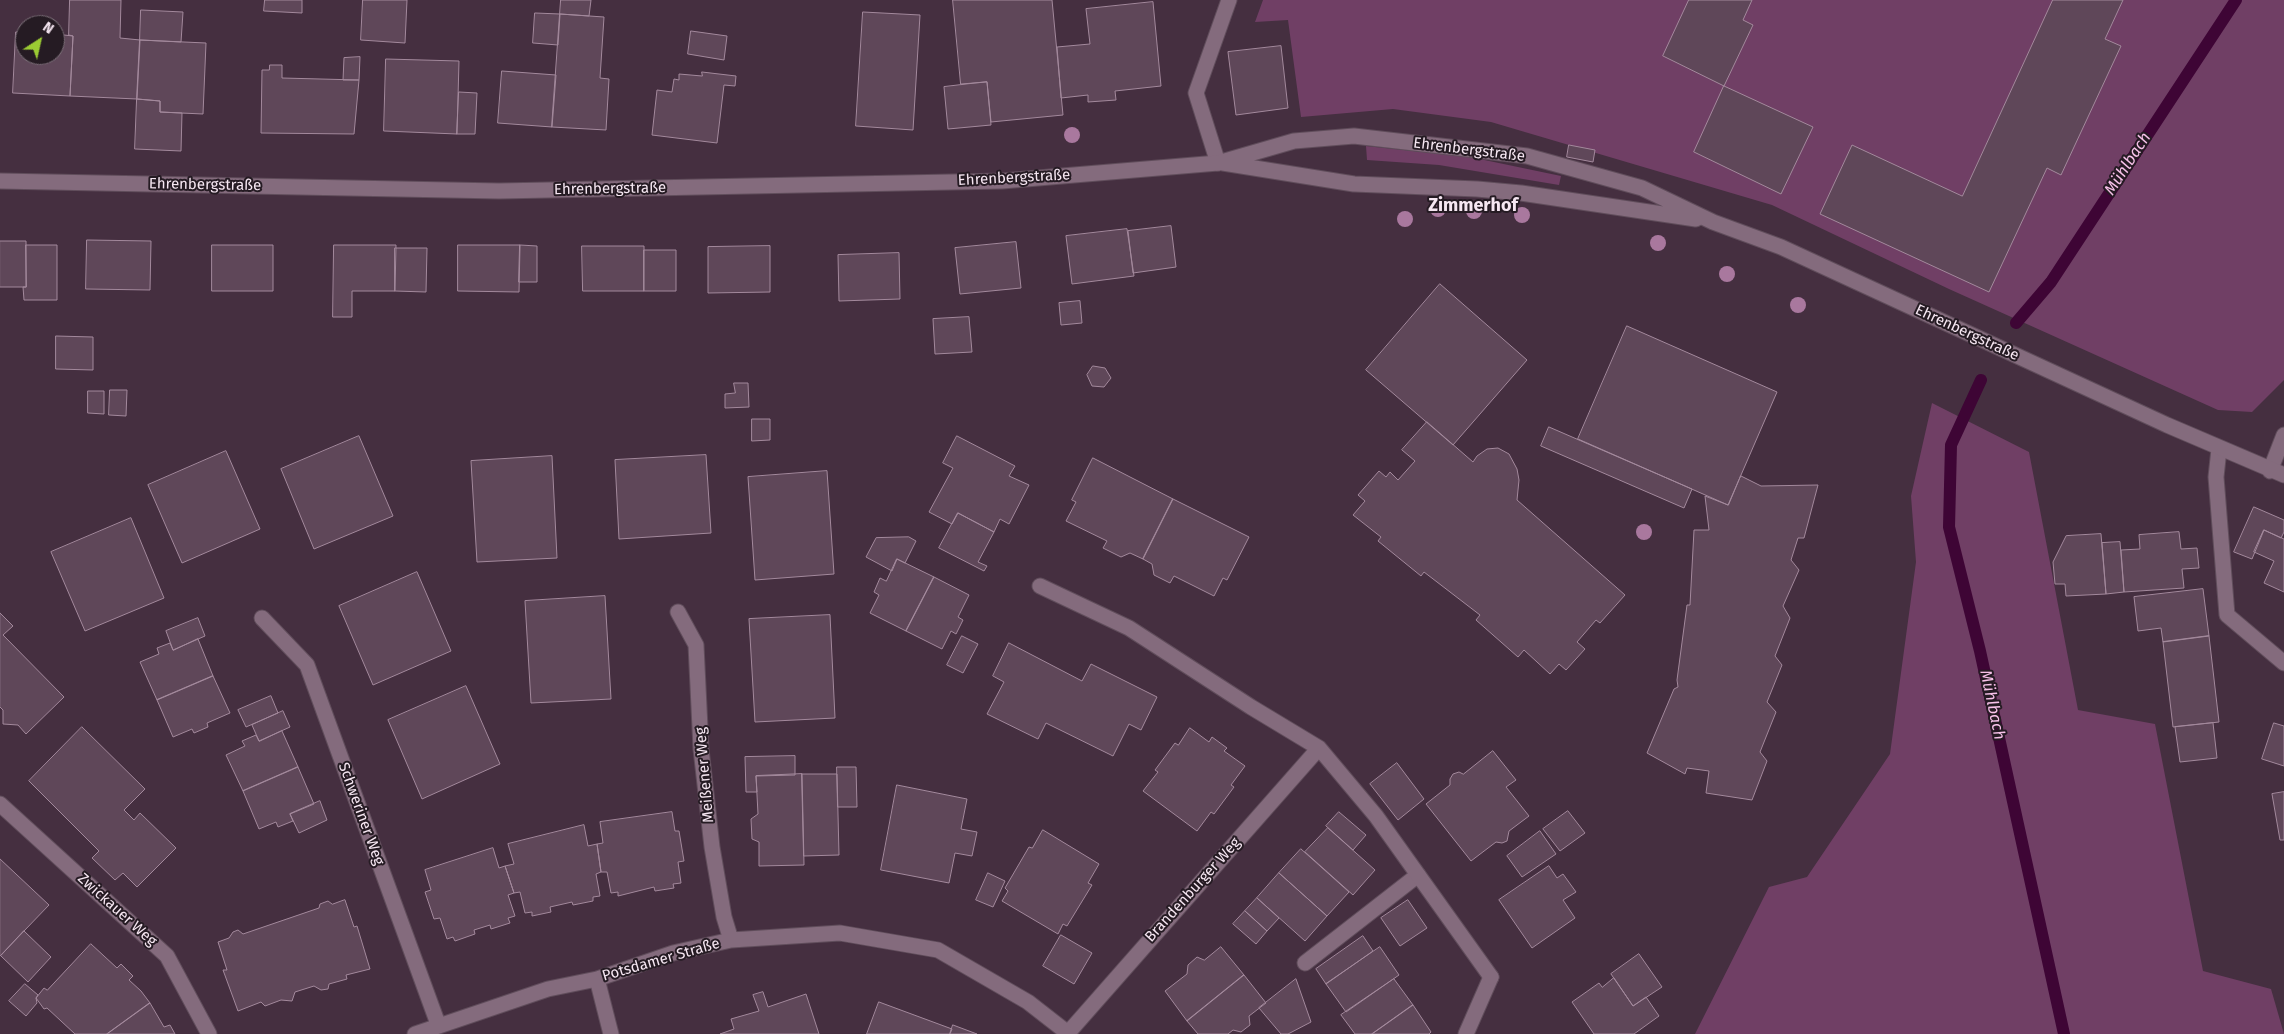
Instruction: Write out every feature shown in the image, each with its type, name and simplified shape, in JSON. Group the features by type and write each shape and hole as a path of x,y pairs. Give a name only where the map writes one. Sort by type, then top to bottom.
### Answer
{"street":[{"path":"1218,162 1196,93 1229,0"},
{"name":"Ehrenbergstraße","path":"0,181 509,191 1002,181 1218,162 1294,141 1364,137 1526,156 1642,188 1712,222 1781,247 2219,449 2277,473"},
{"name":"Ehrenbergstraße","path":"1218,162 1354,184 1477,189 1521,193 1712,222"},
{"path":"2277,473 2284,435"},
{"path":"2219,449 2216,477 2227,615 2284,663"},
{"path":"1040,586 1129,628 1251,707 1319,748 1376,816 1491,977 1466,1034"},
{"name":"Meißener Weg","path":"678,612 696,645 701,749 712,847 724,917 731,940"},
{"name":"Schweriner Weg","path":"262,618 307,665 438,1024"},
{"name":"Brandenburger Weg","path":"1069,1034 1319,748"},
{"name":"Zwickauer Weg","path":"0,804 168,956 209,1034"},
{"path":"1305,963 1418,875"},
{"name":"Potsdamer Straße","path":"415,1034 438,1024 548,989 597,979 674,954 731,940 840,933 938,950 1028,1002 1069,1034"},
{"path":"597,979 611,1034"}],"shaded area":[{"path":"1263,0 2284,0 2284,380 2252,412 2218,410 1949,289 1772,205 1491,122 1393,109 1301,117 1288,20 1255,22"},
{"path":"1366,146 1470,157 1561,176 1559,185 1439,165 1367,160"},
{"path":"1932,403 2029,452 2078,710 2155,724 2203,971 2271,989 2284,1034 1695,1034 1769,887 1807,877 1890,754 1916,562 1911,496"}],"building":[{"path":"70,0 121,0 120,38 140,40 137,99 70,96 73,36 69,35"},
{"path":"265,0 302,0 302,13 264,11"},
{"path":"363,0 407,0 405,43 361,40"},
{"path":"561,0 591,0 589,16 560,14"},
{"path":"953,0 1052,0 1063,115 991,122 987,82 961,84"},
{"path":"1689,0 1752,0 1743,20 1753,25 1724,86 1663,56"},
{"path":"2053,0 2123,0 2105,39 2121,46 2061,175 2047,168 1989,292 1820,214 1852,145 1962,196"},
{"path":"1153,2 1161,86 1115,91 1116,100 1088,102 1088,95 1061,98 1057,47 1090,44 1086,9"},
{"path":"141,10 183,12 181,42 140,40"},
{"path":"863,12 920,15 913,130 856,126"},
{"path":"535,13 560,14 558,45 533,43"},
{"path":"560,14 604,17 600,78 609,79 606,130 552,127"},
{"path":"691,31 727,36 724,60 688,54"},
{"path":"65,35 73,36 70,96 13,93 15,52 15,65 65,65"},
{"path":"140,40 206,43 203,114 160,112 160,101 137,99"},
{"path":"1281,46 1288,108 1236,115 1228,52"},
{"path":"360,57 359,80 343,80 344,58"},
{"path":"386,59 459,61 457,134 384,131"},
{"path":"270,65 282,65 282,78 359,80 354,134 261,133 262,70 269,70"},
{"path":"502,71 556,75 552,127 498,123"},
{"path":"702,72 736,76 735,86 724,85 717,143 652,135 657,90 672,92 674,79 679,80 679,74 702,76"},
{"path":"987,82 991,125 948,129 944,87"},
{"path":"1724,86 1813,127 1781,194 1694,152"},
{"path":"459,92 477,93 475,134 457,134"},
{"path":"137,99 160,101 160,112 182,113 181,151 135,149"},
{"path":"1569,145 1595,150 1593,162 1567,157"},
{"path":"1171,226 1176,267 1133,273 1128,231"},
{"path":"1127,229 1134,276 1072,284 1066,236"},
{"path":"87,240 151,241 150,290 86,289"},
{"path":"0,241 26,241 26,287 0,287"},
{"path":"1016,242 1021,288 960,294 955,248"},
{"path":"26,245 57,245 57,300 24,300 23,287 26,287"},
{"path":"212,245 273,245 273,291 212,291"},
{"path":"334,245 396,245 395,291 352,291 352,317 333,317"},
{"path":"458,245 520,245 519,292 458,291"},
{"path":"520,245 537,246 537,282 519,282"},
{"path":"582,246 644,246 644,291 583,291"},
{"path":"770,246 770,292 708,293 708,247"},
{"path":"395,248 427,248 426,292 395,291"},
{"path":"644,250 676,250 676,291 644,291"},
{"path":"899,253 900,299 839,301 838,255"},
{"path":"1440,284 1527,360 1453,445 1366,370"},
{"path":"1080,301 1082,323 1061,325 1059,303"},
{"path":"969,317 972,352 935,354 933,319"},
{"path":"1627,326 1777,392 1728,505 1578,439"},
{"path":"56,336 93,337 93,370 56,369"},
{"path":"1093,366 1105,368 1111,378 1104,387 1092,386 1087,375"},
{"path":"734,383 748,383 749,407 725,408 725,394 735,393"},
{"path":"110,390 127,390 126,416 109,415"},
{"path":"88,391 104,391 104,414 88,413"},
{"path":"752,419 770,419 770,440 752,441"},
{"path":"1427,422 1473,462 1477,456 1487,449 1498,448 1509,454 1517,469 1519,480 1517,500 1625,595 1600,623 1596,620 1577,642 1585,649 1566,670 1559,664 1550,674 1524,650 1518,657 1476,620 1480,615 1424,572 1421,576 1378,541 1381,537 1353,515 1365,501 1358,495 1379,471 1386,477 1390,472 1398,480 1415,461 1402,450"},
{"path":"1549,427 1692,489 1684,508 1541,446"},
{"path":"359,436 393,516 314,549 281,469"},
{"path":"957,436 1015,466 1009,476 1029,485 1009,524 1000,519 994,532 958,513 952,524 929,512 953,468 943,463"},
{"path":"226,451 260,529 182,563 148,485"},
{"path":"706,455 711,533 619,539 615,460"},
{"path":"552,456 557,558 477,562 471,461"},
{"path":"1093,458 1173,499 1143,559 1130,553 1121,557 1103,548 1107,541 1066,521 1076,502 1072,500"},
{"path":"827,471 834,574 755,580 748,477"},
{"path":"1741,476 1761,486 1818,485 1804,538 1798,538 1791,560 1799,570 1783,606 1790,618 1775,656 1782,665 1767,702 1776,712 1760,752 1767,761 1752,800 1706,793 1709,771 1687,768 1685,774 1647,753 1674,689 1678,687 1677,680 1687,605 1690,605 1694,530 1709,530 1705,496 1728,505"},
{"path":"1173,499 1249,537 1227,580 1223,578 1214,596 1174,576 1170,583 1154,575 1152,564 1143,559"},
{"path":"2254,507 2284,520 2284,532 2281,538 2264,530 2252,559 2234,552"},
{"path":"958,513 994,532 978,562 987,566 984,571 939,548"},
{"path":"131,518 164,598 85,631 51,552"},
{"path":"2264,530 2284,539 2284,592 2264,583 2274,561 2254,552"},
{"path":"2179,532 2181,549 2197,548 2199,568 2182,569 2184,588 2124,592 2121,550 2140,549 2139,535"},
{"path":"2101,534 2106,594 2066,596 2065,584 2055,584 2053,562 2066,536"},
{"path":"909,537 916,541 905,563 897,559 892,571 866,557 876,538"},
{"path":"2120,542 2124,592 2106,594 2102,543"},
{"path":"897,559 934,577 906,631 870,613 879,595 874,592 880,578 886,581"},
{"path":"417,572 451,651 373,685 339,606"},
{"path":"934,577 969,595 958,617 963,620 956,634 951,631 942,649 906,631"},
{"path":"2203,589 2209,636 2163,642 2161,628 2138,631 2134,597"},
{"path":"605,596 611,699 531,703 525,601"},
{"path":"0,613 13,626 3,635 64,697 26,734 18,725 3,724 3,710 0,707"},
{"path":"830,615 835,718 755,722 749,619"},
{"path":"198,618 205,636 173,650 166,631"},
{"path":"962,636 978,644 963,673 947,665"},
{"path":"2209,636 2219,722 2173,727 2163,642"},
{"path":"198,639 213,676 157,700 140,662 159,654 157,648 170,643 173,650"},
{"path":"1009,643 1082,681 1091,664 1157,697 1141,730 1129,724 1113,756 1046,723 1038,739 987,714 1004,682 993,676"},
{"path":"213,676 230,713 207,723 208,727 194,733 192,729 173,737 157,700"},
{"path":"466,686 500,764 422,799 388,720"},
{"path":"271,696 278,713 246,727 238,710"},
{"path":"283,711 290,727 259,741 252,725"},
{"path":"2213,723 2217,758 2180,762 2175,727"},
{"path":"2274,723 2284,726 2284,766 2262,759"},
{"path":"82,727 145,789 124,810 134,820 140,813 176,848 137,887 123,873 115,880 92,858 99,851 29,781"},
{"path":"1190,728 1209,742 1212,737 1227,748 1224,751 1245,766 1231,785 1234,787 1214,814 1211,812 1197,831 1143,791 1158,772 1155,770 1175,743 1178,745"},
{"path":"282,731 298,767 243,791 226,755 245,746 242,741 256,735 259,741"},
{"path":"1493,751 1516,780 1506,787 1529,816 1509,831 1507,841 1502,843 1496,842 1471,861 1426,804 1450,785 1450,779 1453,774 1459,772 1463,774"},
{"path":"795,756 795,775 756,776 757,792 746,792 745,757"},
{"path":"1397,763 1424,799 1398,820 1370,784"},
{"path":"298,767 314,804 290,814 293,821 278,827 276,822 259,829 243,791"},
{"path":"837,767 856,767 857,807 838,807"},
{"path":"802,774 804,865 759,866 759,842 752,839 751,819 758,814 756,776"},
{"path":"802,774 837,774 839,855 804,856"},
{"path":"897,785 967,799 961,829 977,832 972,856 955,853 949,883 881,870"},
{"path":"2284,792 2284,840 2280,840 2272,794"},
{"path":"320,801 327,820 299,833 290,814"},
{"path":"1568,811 1585,833 1560,851 1543,829"},
{"path":"672,812 675,831 679,831 684,861 678,862 681,883 673,884 674,888 655,891 654,887 618,896 618,892 611,893 607,872 601,872 597,844 603,843 600,822"},
{"path":"1339,812 1366,835 1353,850 1326,826"},
{"path":"584,825 588,846 597,844 601,872 596,874 600,896 593,897 593,901 573,905 572,902 550,907 551,912 532,916 532,912 525,913 520,892 514,893 505,866 514,864 508,844"},
{"path":"1328,828 1375,870 1353,895 1305,852"},
{"path":"1043,830 1099,864 1088,883 1092,885 1067,926 1063,924 1058,934 1002,901 1008,891 1005,888 1029,847 1032,848"},
{"path":"1540,831 1556,854 1522,877 1507,856"},
{"path":"493,848 499,868 505,866 514,893 508,895 515,916 508,918 510,923 491,929 490,925 474,930 475,934 455,941 453,937 447,939 440,918 434,919 425,892 431,890 425,870"},
{"path":"1301,849 1349,892 1327,916 1279,873"},
{"path":"0,859 49,905 0,956"},
{"path":"1549,866 1557,878 1563,874 1576,892 1563,900 1575,918 1532,948 1499,900"},
{"path":"988,873 1005,881 993,907 976,900"},
{"path":"1279,873 1327,916 1305,941 1257,898"},
{"path":"1257,898 1279,918 1267,931 1245,911"},
{"path":"345,900 354,927 357,926 370,969 346,975 347,979 329,984 328,989 321,990 314,986 295,992 292,1001 281,1000 265,1006 261,1002 238,1011 223,970 227,970 218,942 229,938 233,932 238,930 243,934 319,908 320,904 328,901 332,904"},
{"path":"1408,900 1427,928 1400,946 1381,918"},
{"path":"1245,911 1267,931 1256,944 1233,924"},
{"path":"24,931 51,957 28,982 1,956"},
{"path":"1061,935 1092,953 1074,984 1043,966"},
{"path":"1363,936 1373,951 1326,984 1316,969"},
{"path":"91,944 117,968 121,964 133,976 129,980 150,1003 107,1034 75,1034 47,1008 44,1009 36,998 44,988 47,990"},
{"path":"1221,947 1244,975 1187,1021 1165,991 1187,974 1188,965 1197,957 1204,960"},
{"path":"1380,947 1399,975 1346,1012 1326,984"},
{"path":"1639,954 1662,987 1633,1006 1611,974"},
{"path":"1244,975 1266,1003 1249,1016 1250,1025 1241,1032 1233,1030 1228,1034 1198,1034 1187,1021"},
{"path":"1614,978 1633,1006 1646,997 1659,1016 1634,1034 1594,1034 1572,1002 1599,983 1602,987"},
{"path":"1296,979 1311,1022 1288,1034 1281,1034 1259,1008"},
{"path":"1394,979 1413,1005 1372,1034 1355,1034 1341,1015"},
{"path":"25,984 38,995 36,998 37,1003 26,1016 9,1001"},
{"path":"763,992 768,1007 806,994 819,1034 720,1034 734,1029 731,1019 759,1011 753,995"},
{"path":"879,1002 952,1029 950,1034 867,1034"},
{"path":"150,1003 164,1027 170,1025 175,1034 107,1034"},
{"path":"1413,1005 1431,1032 1429,1034 1372,1034"},
{"path":"953,1025 977,1034 950,1034"}],"waterway":[{"name":"Mühlbach","path":"2016,323 2051,282 2236,0"},
{"name":"Mühlbach","path":"1981,380 1951,445 1949,527 1980,651 2064,1034"}],"district":[{"name":"Zimmerhof","path":"1473,206"}]}
